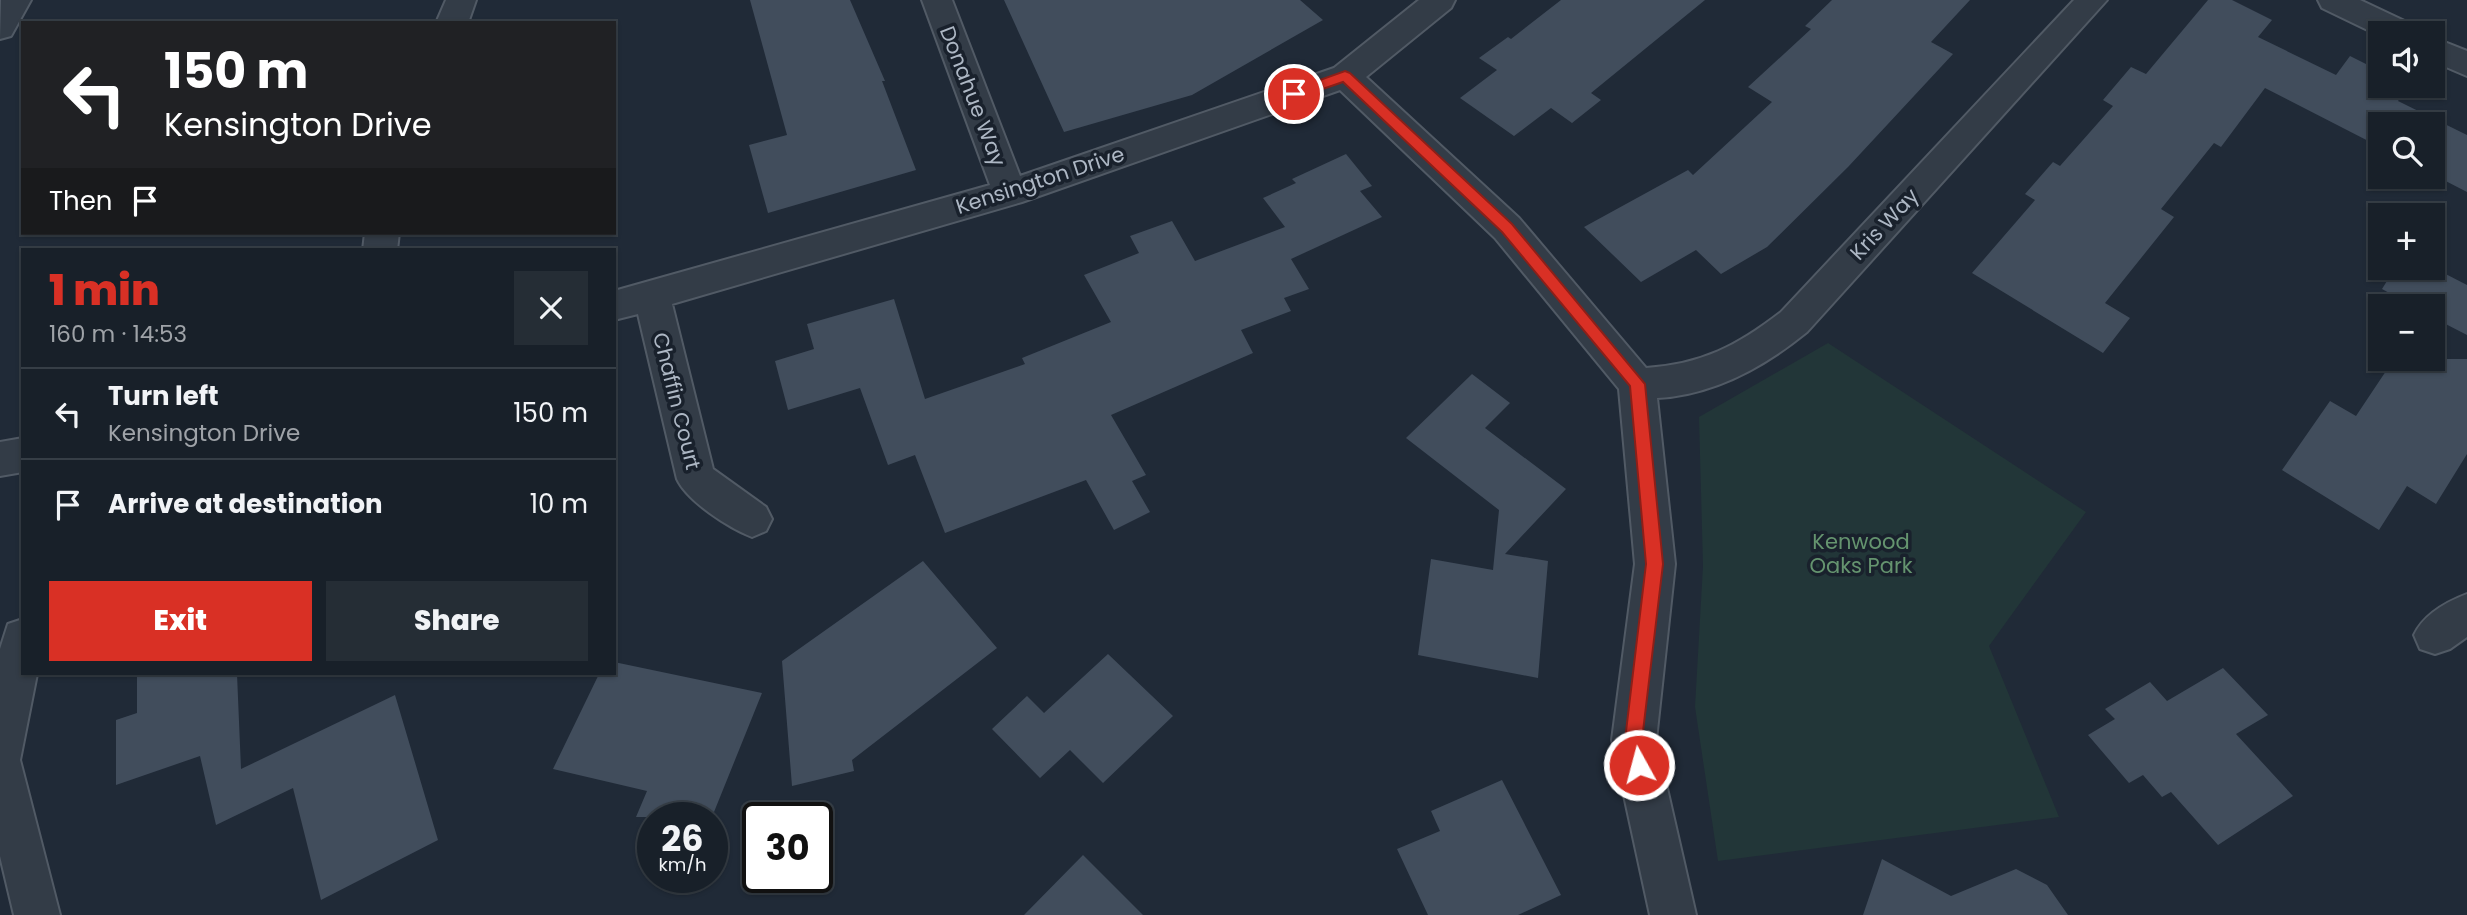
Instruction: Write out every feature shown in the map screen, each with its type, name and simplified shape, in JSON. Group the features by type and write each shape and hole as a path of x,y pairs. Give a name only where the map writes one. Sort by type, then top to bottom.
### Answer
{"street":[{"path":"0,28 16,0"},
{"path":"453,21 461,0"},
{"name":"Donahue Way","path":"937,0 1010,193"},
{"name":"Kensington Drive","path":"616,306 1010,193 1345,76 1440,0"},
{"name":"Kris Way","path":"1637,384 1686,379 1741,359 1794,322 2092,0"},
{"path":"2333,0 2377,21"},
{"path":"2445,54 2467,64"},
{"path":"1345,76 1507,228 1637,384 1655,564 1633,740 1672,915"},
{"name":"Chaffin Court","path":"652,297 696,479 751,519"},
{"path":"0,459 21,456"},
{"path":"0,757 21,648"},
{"path":"0,763 37,915"}],"green space":[{"name":"Kenwood Oaks Park","path":"1828,343 2086,512 1989,646 2059,817 1718,861 1695,707 1703,566 1699,417"}],"building":[{"path":"750,0 850,0 885,81 882,81 916,170 768,213 749,145 787,135"},
{"path":"1004,0 1300,0 1323,20 1192,95 1064,132"},
{"path":"1561,0 1705,0 1591,93 1601,100 1572,123 1551,108 1514,136 1460,98 1497,70 1479,58 1508,37 1511,39"},
{"path":"1832,0 1970,0 1931,42 1953,54 1848,167 1767,247 1721,274 1696,250 1641,282 1584,227 1688,170 1693,175 1772,102 1748,87 1811,29 1805,26"},
{"path":"2208,0 2232,0 2272,20 2258,37 2336,75 2350,56 2368,65 2368,98 2400,98 2398,101 2420,112 2368,112 2368,141 2265,88 2221,147 2214,143 2161,209 2174,217 2105,303 2130,318 2103,353 1972,273 2035,200 2025,194 2053,162 2060,166 2113,106 2103,100 2131,67 2146,74"},
{"path":"2445,124 2467,135 2467,192 2445,181"},
{"path":"1346,154 1372,186 1360,191 1382,217 1291,259 1309,289 1284,298 1291,311 1241,330 1253,353 1111,415 1146,475 1132,481 1150,512 1114,530 1086,480 945,533 915,455 888,465 860,388 788,410 775,361 814,349 807,324 894,299 925,399 1025,364 1022,358 1111,322 1084,275 1139,253 1130,236 1172,221 1195,261 1285,227 1263,198 1296,183 1292,179"},
{"path":"2445,274 2467,285 2467,335 2445,324 2445,294 2391,294 2382,289 2388,280 2445,280"},
{"path":"2445,359 2467,359 2467,454 2436,504 2407,486 2379,530 2282,470 2330,401 2356,416 2386,371 2445,371"},
{"path":"1472,374 1510,403 1485,428 1566,489 1505,554 1548,561 1538,678 1418,655 1431,559 1493,570 1499,510 1406,438"},
{"path":"923,561 997,648 852,760 854,771 792,786 782,661"},
{"path":"1108,654 1173,716 1103,783 1070,750 1040,778 992,729 1027,696 1044,713"},
{"path":"616,662 762,693 718,802 642,802 647,791 553,769 599,675 616,675"},
{"path":"2223,668 2268,715 2236,734 2293,796 2218,845 2171,792 2162,797 2143,775 2129,783 2088,735 2115,719 2105,709 2150,682 2167,701"},
{"path":"137,675 237,675 241,769 395,695 438,840 321,900 293,788 216,825 200,756 116,785 116,720 137,713"},
{"path":"1502,780 1561,895 1518,915 1428,915 1397,849 1440,831 1431,811"},
{"path":"1083,855 1143,915 1024,915"},
{"path":"1882,859 1951,896 2016,869 2047,885 2068,915 1863,915"}],"route":[{"path":"1294,94 1345,76 1507,228 1637,384 1655,564 1633,740 1639,765"}]}
